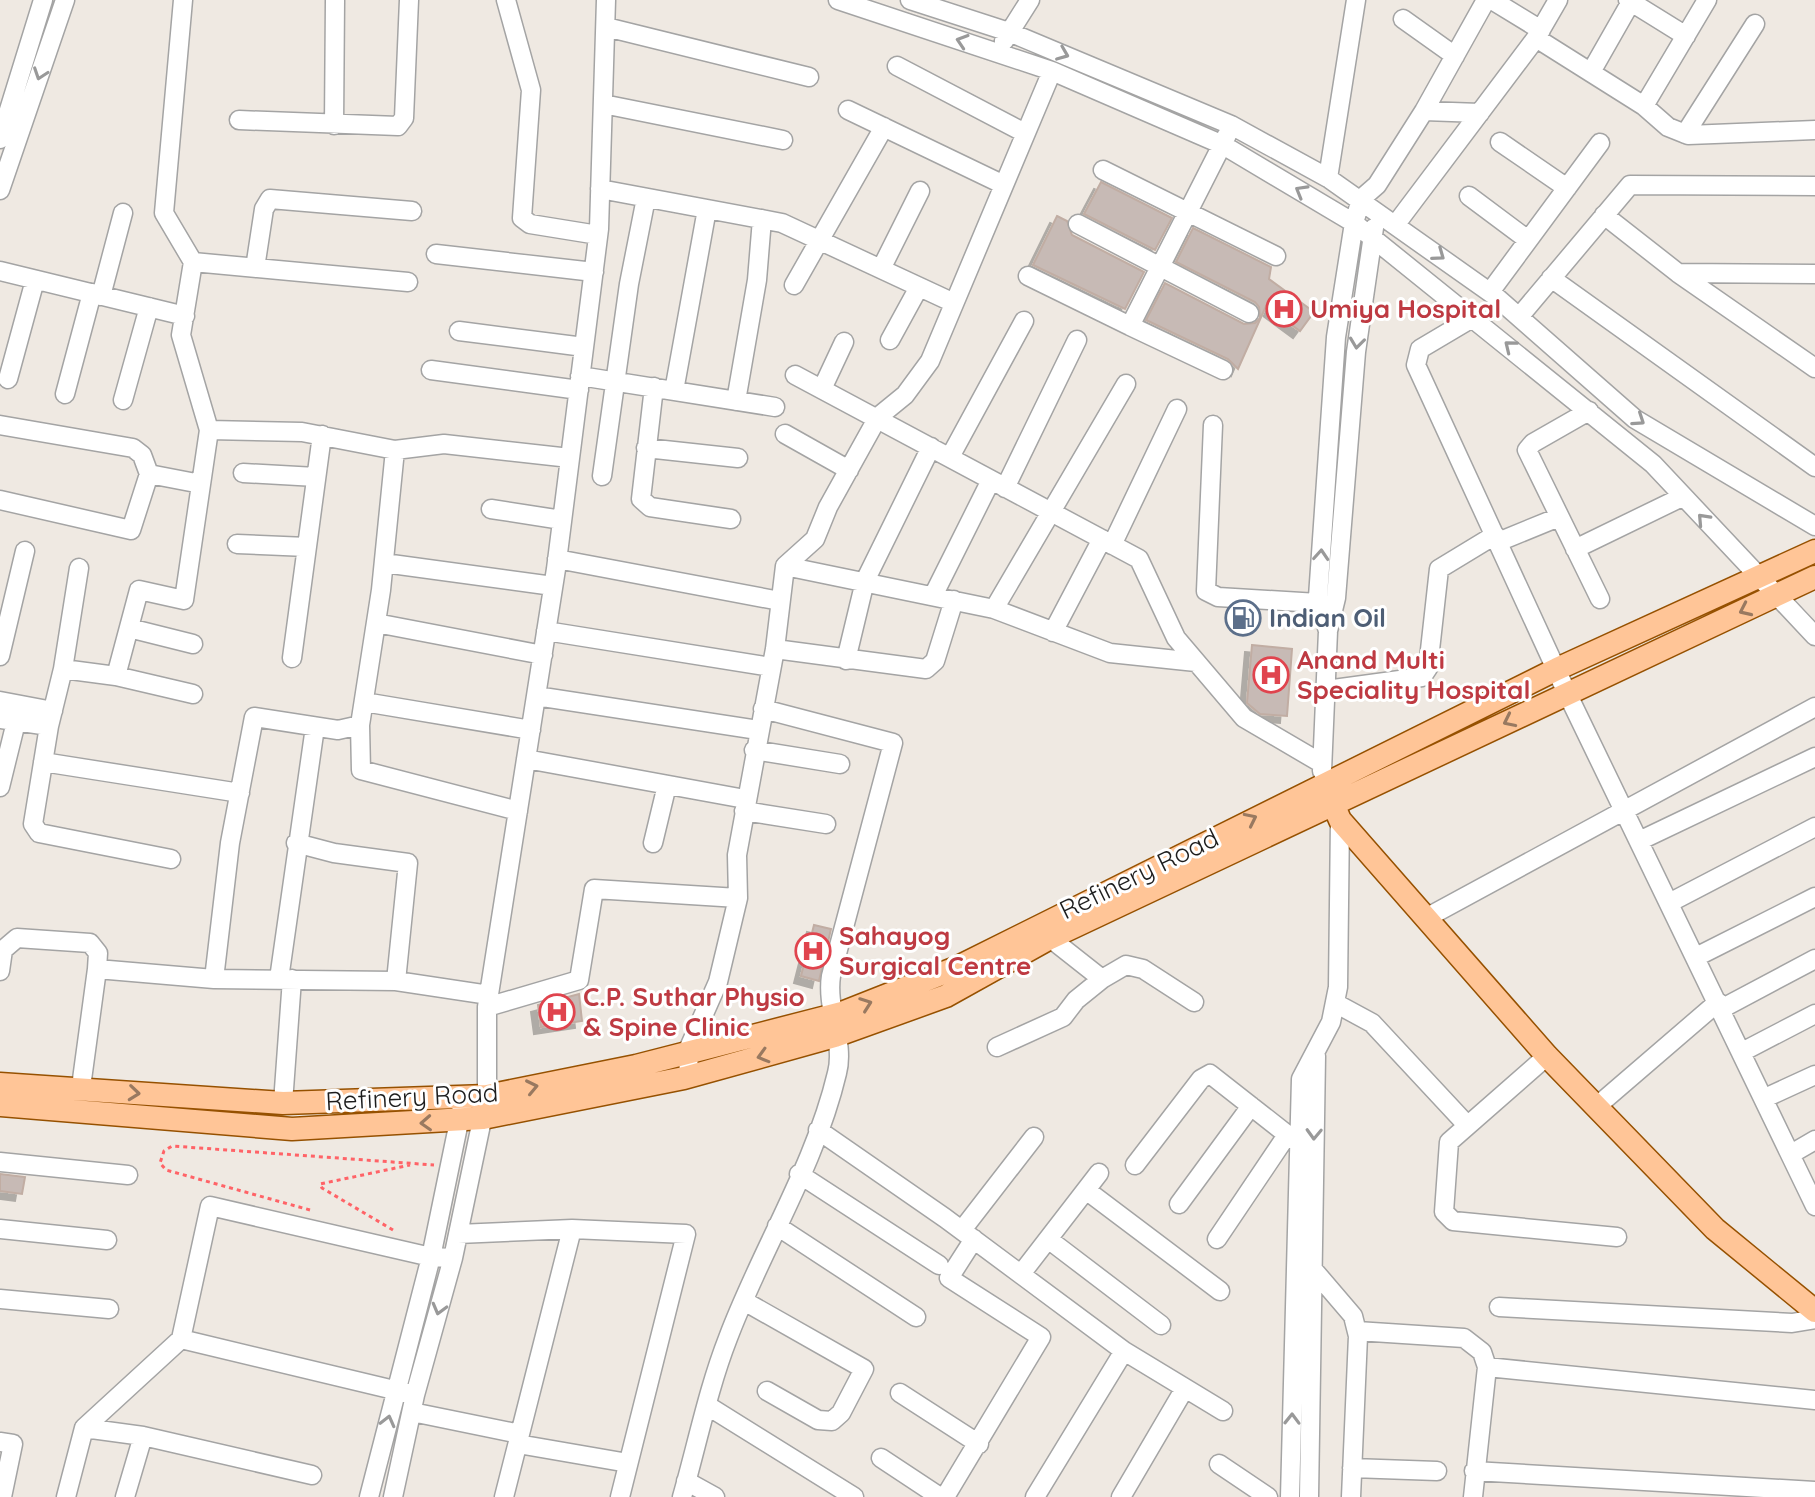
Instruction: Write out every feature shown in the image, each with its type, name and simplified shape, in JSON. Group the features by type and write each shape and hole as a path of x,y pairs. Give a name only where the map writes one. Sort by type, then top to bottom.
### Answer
{"main road":[{"name":"Refinery Road","path":"0,1084 81,1087 283,1103 463,1098 485,1107 689,1077 833,1025 956,968 1322,773 1815,551"},
{"name":"Refinery Road","path":"0,1105 292,1129 458,1121 485,1107 688,1050 833,1025 946,996 1050,938 1337,813 1567,693 1815,577"},
{"path":"1322,773 1337,813 1547,1056 1715,1229 1815,1311"}],"street":[{"path":"0,139 43,0"},
{"path":"0,190 65,0"},
{"path":"116,676 139,590 184,600 209,430 181,335 193,262 164,213 183,0"},
{"path":"334,125 335,0"},
{"path":"239,120 394,127 402,122 409,0"},
{"path":"506,0 531,90 522,218 530,224 598,235"},
{"path":"393,1497 453,1258 485,1107 488,1001 557,559 594,272 606,0"},
{"path":"838,0 1052,71 1223,145 1354,223 1653,464 1815,636"},
{"path":"910,0 1009,32 1231,125 1328,178 1490,292 1635,419 1815,526"},
{"path":"997,53 1030,0"},
{"path":"1328,178 1356,0"},
{"path":"1328,631 1318,603 1336,337 1354,223 1361,199 1377,185 1489,0 1644,106 1668,127 1685,134 1815,130"},
{"path":"1396,224 1538,34 1558,0"},
{"path":"1644,106 1707,0"},
{"path":"1591,72 1630,1 1686,36"},
{"path":"1403,19 1455,56"},
{"path":"1685,134 1755,24"},
{"path":"606,27 809,77"},
{"path":"897,66 1025,133"},
{"path":"689,1077 688,1050 718,982 738,898 737,855 773,658 785,566 815,539 878,417 905,395 930,361 1052,71"},
{"path":"603,104 783,140"},
{"path":"848,110 1002,184"},
{"path":"1424,111 1480,113"},
{"path":"1130,326 1190,213 1231,125"},
{"path":"794,285 884,127"},
{"path":"1500,142 1567,188"},
{"path":"1490,292 1600,143"},
{"path":"1103,170 1276,256"},
{"path":"1519,317 1625,188 1636,183 1815,186"},
{"path":"1322,773 1328,631 1336,598 1356,352 1378,211 1377,185"},
{"path":"600,189 782,223 954,303"},
{"path":"881,269 920,191"},
{"path":"1469,196 1528,240"},
{"path":"602,476 631,268 646,198"},
{"path":"255,268 264,209 270,199 412,211"},
{"path":"674,391 707,209"},
{"path":"65,394 123,213"},
{"path":"1604,215 1678,273 1815,368"},
{"path":"736,401 757,280 762,219"},
{"path":"1078,224 1249,313"},
{"path":"436,254 594,272"},
{"path":"193,262 408,282"},
{"path":"0,271 185,316"},
{"path":"1678,273 1815,274"},
{"path":"1028,276 1223,370"},
{"path":"1551,278 1815,467"},
{"path":"8,379 35,280"},
{"path":"890,340 919,287"},
{"path":"123,400 149,307"},
{"path":"1474,317 1420,349 1415,359 1567,693 1814,1204"},
{"path":"950,457 1024,321"},
{"path":"459,331 584,347"},
{"path":"933,596 1077,340"},
{"path":"822,389 844,342"},
{"path":"431,370 580,383 617,381 775,407"},
{"path":"795,375 1139,559 1176,638 1196,662 1244,718 1322,773"},
{"path":"994,609 1126,384"},
{"path":"654,387 639,494 644,503 731,519"},
{"path":"1053,632 1107,542 1177,409"},
{"path":"1589,411 1533,443 1527,450 1600,599"},
{"path":"0,425 133,448 142,455 149,474 131,530 0,500"},
{"path":"1213,425 1206,591 1218,597 1318,603"},
{"path":"209,430 322,435 395,450 444,444 570,458"},
{"path":"785,434 849,470"},
{"path":"292,658 322,435"},
{"path":"846,660 865,581 931,447"},
{"path":"646,448 738,458"},
{"path":"395,450 384,563 360,725 361,770 518,811"},
{"path":"243,473 316,477"},
{"path":"149,474 201,484"},
{"path":"1575,549 1682,497"},
{"path":"491,509 562,520"},
{"path":"1326,690 1422,677 1428,668 1439,569 1497,539 1559,517"},
{"path":"237,544 307,547"},
{"path":"0,656 25,551"},
{"path":"557,559 780,601"},
{"path":"384,563 553,586"},
{"path":"785,566 994,609 1110,653 1196,662"},
{"path":"79,568 33,824 39,833 171,859"},
{"path":"546,631 773,658 846,660 926,669 935,661 954,600"},
{"path":"376,623 543,655"},
{"path":"129,628 193,644"},
{"path":"63,669 116,676 193,694"},
{"path":"536,696 758,730"},
{"path":"0,701 51,718"},
{"path":"364,702 531,730"},
{"path":"1426,918 1815,707"},
{"path":"715,1497 684,1489 727,1340 818,1130 839,1064 833,1025 831,976 893,743 763,709"},
{"path":"214,979 254,717 338,730 360,725"},
{"path":"0,787 8,721 51,718"},
{"path":"283,1103 286,979 296,843 315,727"},
{"path":"754,750 840,764"},
{"path":"1639,841 1815,757"},
{"path":"526,759 667,785 826,824"},
{"path":"43,762 240,793"},
{"path":"653,843 667,785"},
{"path":"1309,1497 1303,1290 1292,1139 1301,1079 1316,1056 1335,1003 1337,813"},
{"path":"1669,903 1815,827"},
{"path":"296,843 334,853 408,863 396,981"},
{"path":"97,969 214,979 396,981 488,1001 579,980 594,889 738,898"},
{"path":"1696,957 1815,897"},
{"path":"0,969 3,950 17,938 90,943 98,953 81,1087"},
{"path":"1050,938 1102,979"},
{"path":"1596,1107 1720,1006 1815,959"},
{"path":"997,1047 1063,1017 1076,1000 1126,965 1143,969 1194,1002"},
{"path":"1335,1003 1372,1023 1467,1125"},
{"path":"1742,1052 1815,1014"},
{"path":"1290,1497 1303,1290 1311,1267 1316,1056"},
{"path":"1547,1056 1452,1138 1448,1148 1444,1212 1448,1219 1617,1237"},
{"path":"1135,1165 1205,1076 1215,1075 1292,1139"},
{"path":"1765,1098 1815,1075"},
{"path":"369,1497 431,1257 463,1098"},
{"path":"1179,1204 1251,1106"},
{"path":"818,1130 968,1234 1124,1351 1223,1411"},
{"path":"881,1458 942,1497 979,1444 1041,1337 949,1278 968,1234 1034,1137"},
{"path":"1217,1239 1292,1139"},
{"path":"1791,1154 1815,1140"},
{"path":"0,1162 128,1175"},
{"path":"1021,1274 1099,1173"},
{"path":"799,1174 939,1265"},
{"path":"1086,1190 1220,1291"},
{"path":"66,1497 84,1428 181,1339 210,1206 431,1257 453,1258"},
{"path":"777,1226 916,1317"},
{"path":"0,1229 107,1240"},
{"path":"458,1234 572,1229 686,1234 620,1497"},
{"path":"504,1497 572,1229"},
{"path":"1048,1239 1161,1325"},
{"path":"1311,1267 1353,1316 1357,1331 1351,1497"},
{"path":"0,1299 109,1309"},
{"path":"744,1301 864,1369 841,1413 832,1421 818,1420 767,1391"},
{"path":"1499,1307 1792,1323 1815,1319"},
{"path":"1357,1331 1464,1338 1482,1352 1487,1367 1473,1497"},
{"path":"181,1339 396,1390 414,1404 519,1439 628,1463"},
{"path":"1035,1497 1124,1351"},
{"path":"1487,1367 1815,1400"},
{"path":"1121,1497 1185,1388"},
{"path":"900,1393 979,1444"},
{"path":"708,1406 854,1497"},
{"path":"84,1428 143,1436 312,1475"},
{"path":"125,1497 143,1436"},
{"path":"0,1442 13,1444 2,1497"},
{"path":"1219,1464 1268,1497"},
{"path":"1352,1468 1437,1471"},
{"path":"1474,1471 1652,1488 1815,1491"}],"path":[{"path":"322,1213 166,1170 160,1163 164,1151 172,1146 448,1166"},
{"path":"367,1224 397,1232 320,1184 415,1164"}],"building":[{"path":"1101,182 1172,218 1155,250 1084,214"},
{"path":"1057,216 1067,221 1072,235 1144,272 1125,309 1033,265"},
{"path":"1193,228 1271,267 1269,279 1314,312 1300,331 1266,306 1238,369 1228,359 1146,320 1165,283 1244,324 1255,323 1260,318 1255,302 1176,262"},
{"path":"1252,645 1292,649 1287,716 1260,714 1247,703"},
{"path":"814,925 831,929 819,981 801,976"},
{"path":"579,994 582,1021 541,1027 538,1005"},
{"path":"0,1174 25,1177 22,1194 0,1191"}],"place":[{"name":"Umiya Hospital","path":"1284,309"},
{"name":"Indian Oil","path":"1243,618"},
{"name":"Anand Multi Speciality Hospital","path":"1271,675"},
{"name":"Sahayog Surgical Centre","path":"813,951"},
{"name":"C.P. Suthar Physio & Spine Clinic","path":"557,1012"}]}
